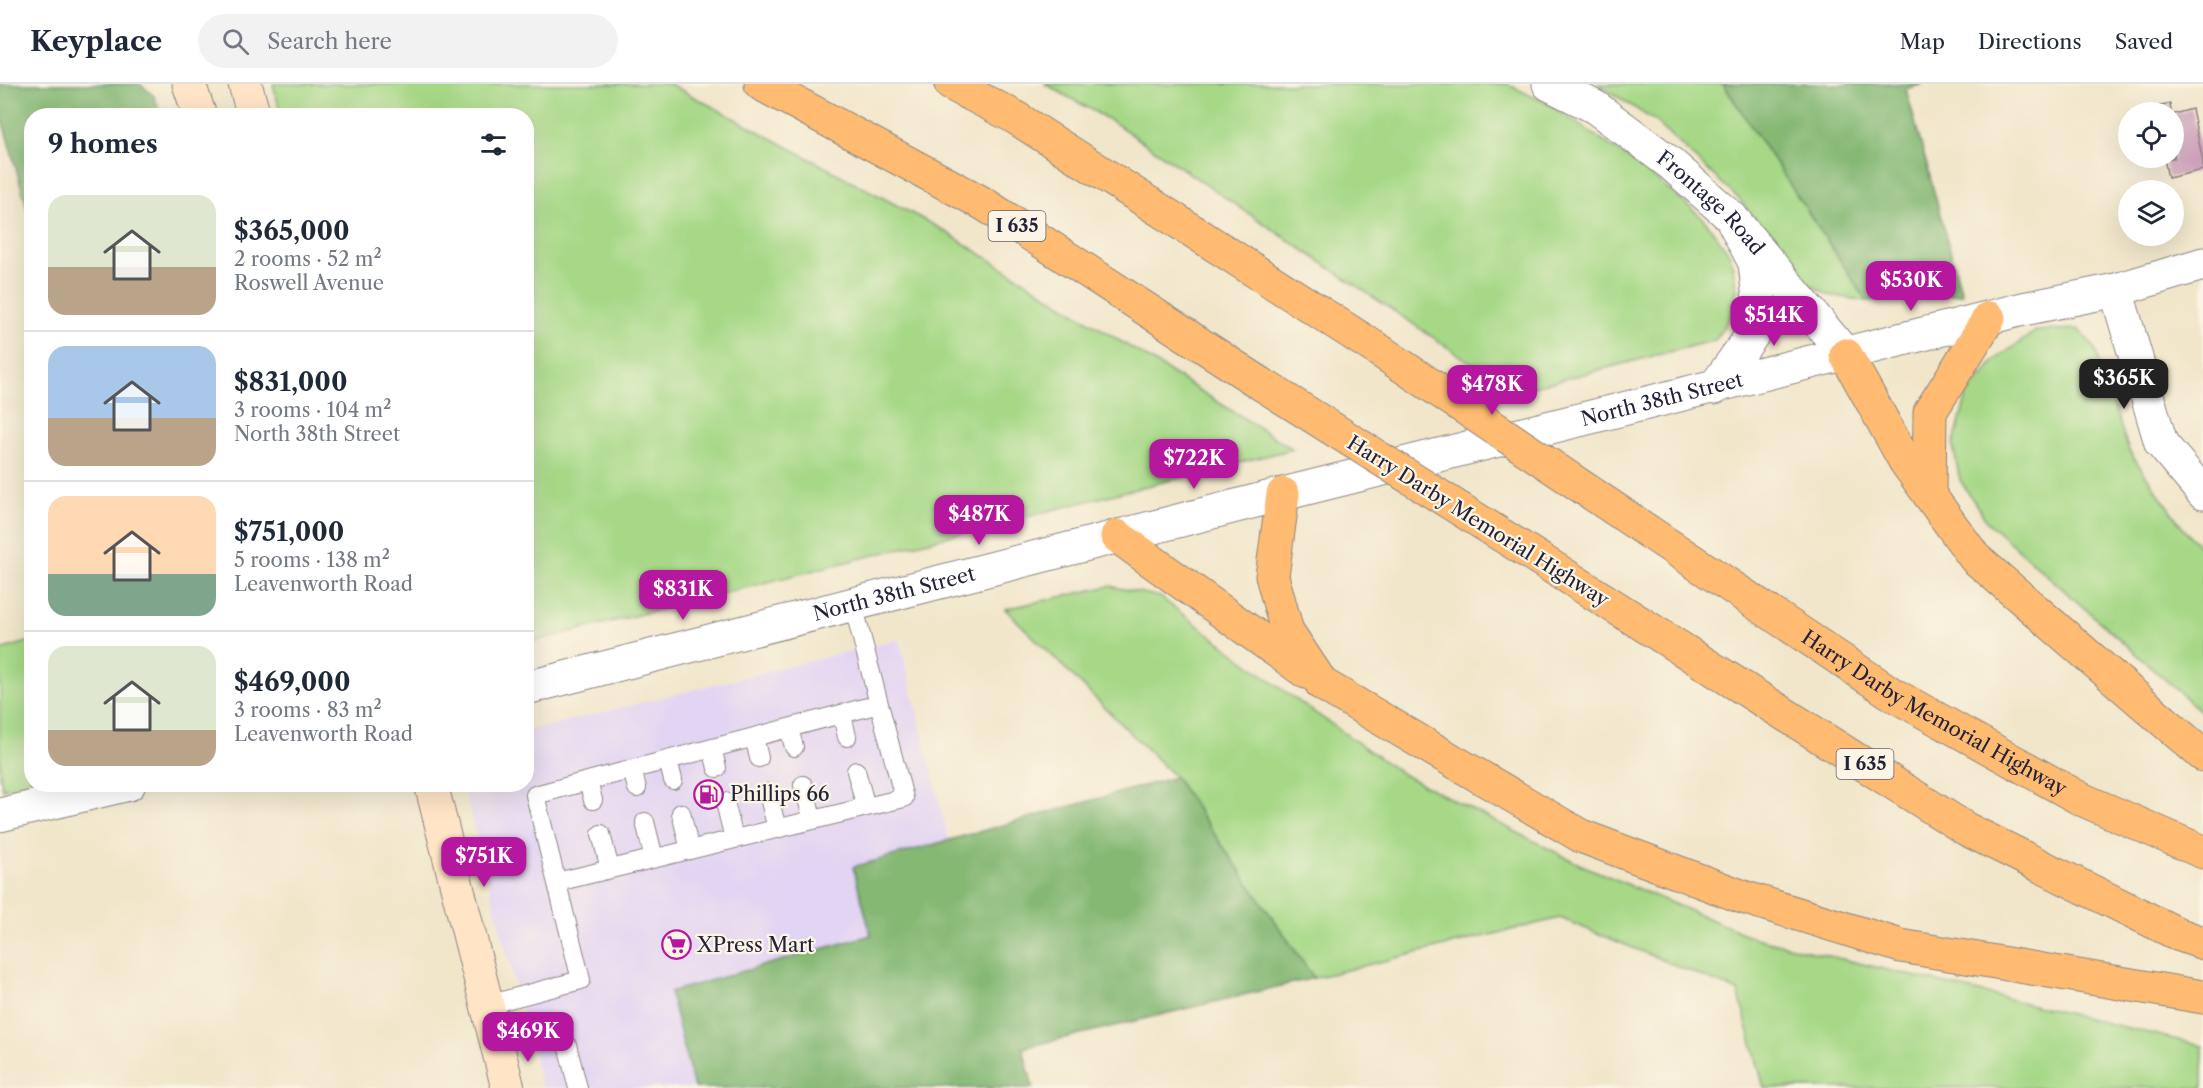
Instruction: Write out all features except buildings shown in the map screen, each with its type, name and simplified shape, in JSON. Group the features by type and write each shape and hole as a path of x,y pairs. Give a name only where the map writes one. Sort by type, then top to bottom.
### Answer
{"highway":[{"name":"Harry Darby Memorial Highway","path":"761,84 984,204 1263,385 1966,829 2180,935 2203,943"},
{"name":"Harry Darby Memorial Highway","path":"951,84 1013,116 1380,351 1894,695 2082,799 2203,852"},
{"path":"1929,494 1930,412 1989,318"},
{"path":"1846,355 1905,461 1975,558 2203,755"},
{"path":"1283,494 1272,576 1287,631 1322,684"},
{"path":"1117,536 1322,684 1581,836 1743,897 1901,946 2203,997"}],"main road":[{"path":"189,84 197,108"},
{"path":"246,84 252,108"},
{"path":"433,792 508,1088"}],"street":[{"name":"Frontage Road","path":"1550,84 1595,107 1670,163 1731,217 1846,355"},
{"path":"1714,388 1753,334 1759,300 1755,263 1731,217"},
{"name":"North 38th Street","path":"534,686 1283,494 1989,318 2116,290 2203,264"},
{"path":"2116,290 2160,443 2203,493"},
{"path":"0,815 96,792"}],"lane":[{"path":"557,882 904,798 853,604"},
{"path":"487,1005 581,980 535,795 879,704"},
{"path":"842,714 847,737"},
{"path":"789,728 794,747"},
{"path":"754,737 759,758"},
{"path":"712,748 717,768"},
{"path":"668,760 673,780"},
{"path":"632,770 637,788"},
{"path":"856,771 866,807"},
{"path":"588,781 593,800"},
{"path":"803,784 813,820"},
{"path":"768,794 777,829"},
{"path":"725,802 734,839"},
{"path":"681,813 690,850"},
{"path":"645,822 654,858"},
{"path":"601,834 609,869"},
{"path":"567,1045 578,1088"}],"shaded area":[{"path":"899,639 949,841 853,867 871,935 670,992 694,1088 542,1088 465,792 534,792 534,729"}],"green space":[{"path":"0,84 140,84 154,96 158,108 24,108 24,196 0,112"},
{"path":"273,84 670,84 941,229 1293,449 534,641 534,108 279,108"},
{"path":"1045,84 1507,84 1548,104 1637,164 1704,219 1730,255 1737,289 1732,314 1715,340 1514,392 1113,122"},
{"path":"1598,84 1723,84 1867,301 1828,295 1801,279 1740,200 1655,121"},
{"path":"1723,84 1923,84 1906,89 1962,294 1867,301"},
{"path":"2078,329 2094,347 2129,451 2182,527 2203,551 2203,713 1987,522 1960,480 1953,446 1967,395 1996,359 2036,331"},
{"path":"1110,586 1160,597 1287,693 1404,775 1579,864 1755,938 2203,1046 2203,1088 1764,1088 1738,991 1560,918 1314,978 1175,777 1005,609"},
{"path":"24,643 24,784 3,789 0,778 0,650"},
{"path":"1175,777 1314,978 1023,1048 1033,1088 694,1088 670,992 871,935 853,867"}],"place":[{"name":"Phillips 66","path":"709,794"},
{"name":"XPress Mart","path":"676,945"}]}
